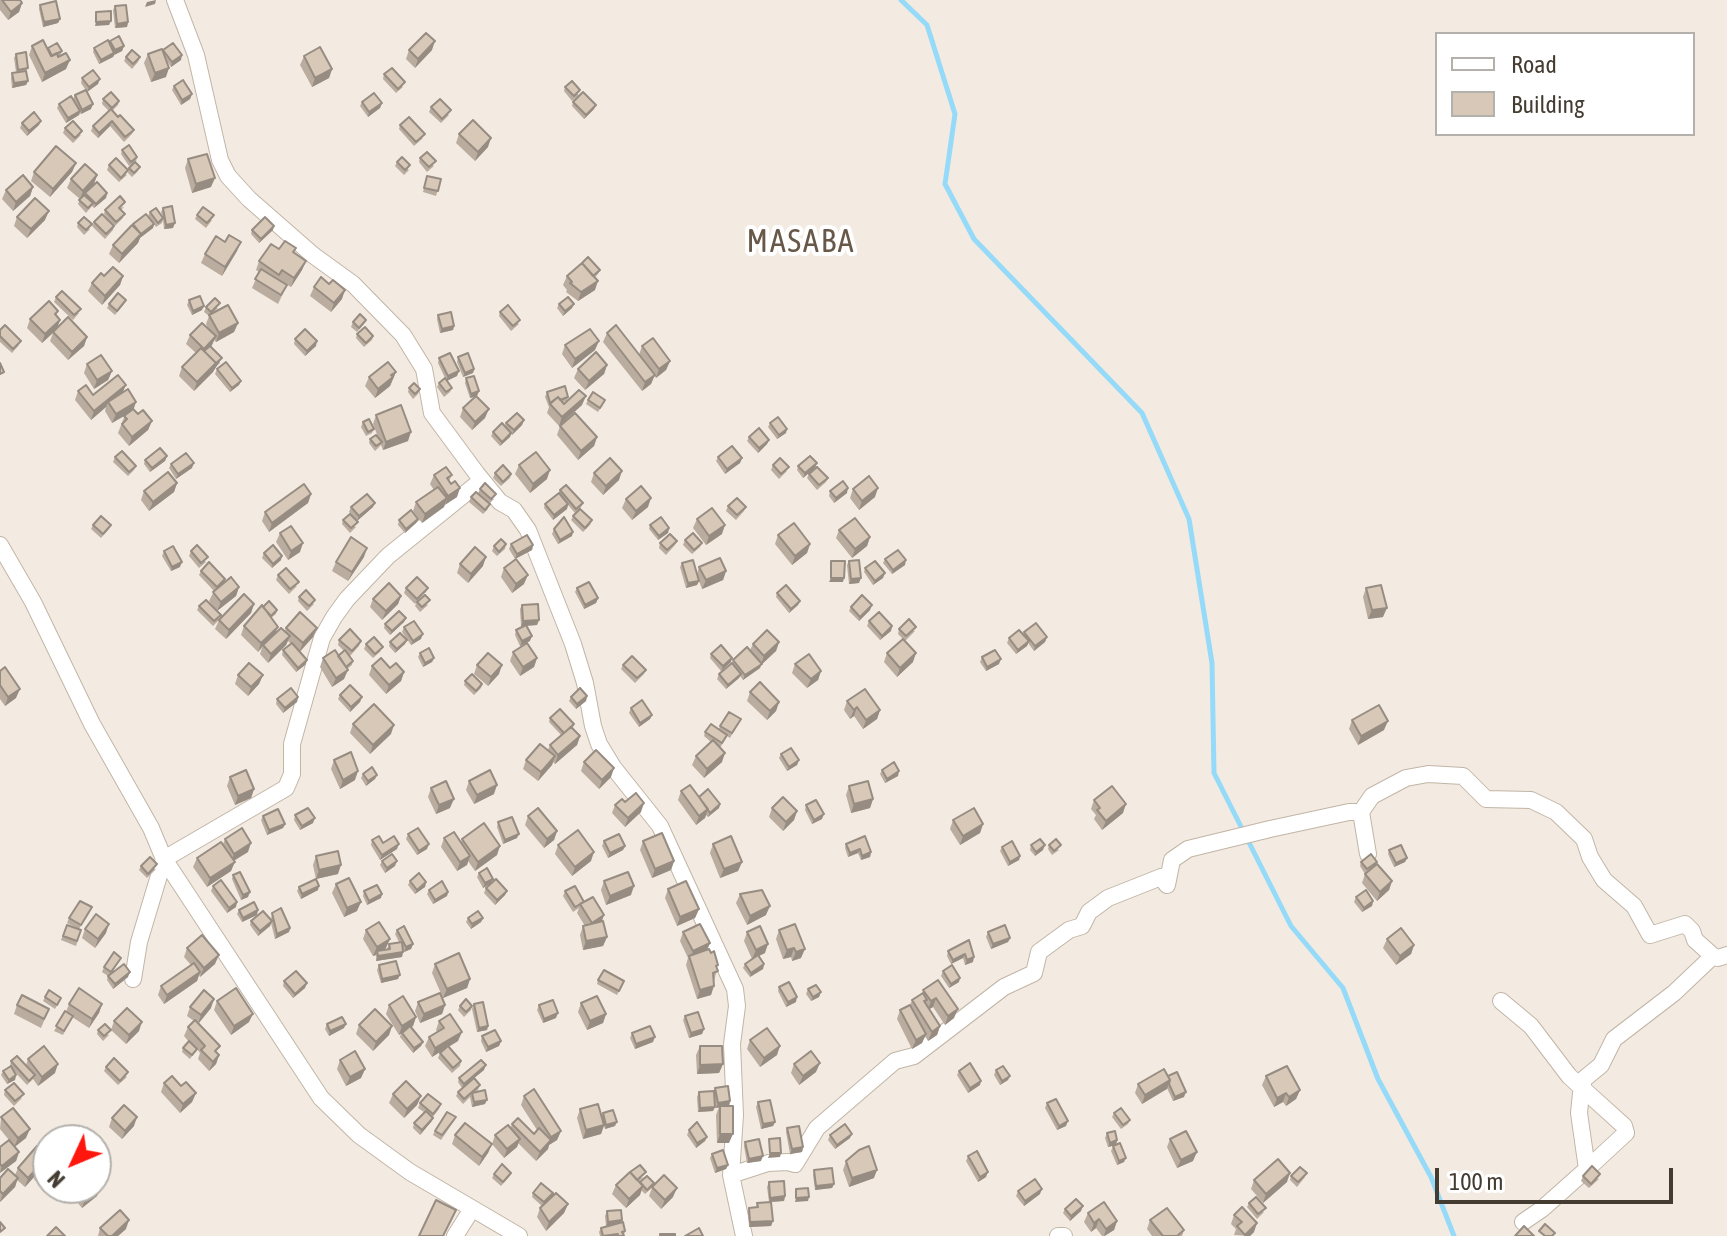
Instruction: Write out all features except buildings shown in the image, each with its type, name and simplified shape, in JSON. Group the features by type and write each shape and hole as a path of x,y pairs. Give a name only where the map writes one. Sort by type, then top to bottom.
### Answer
{"street":[{"path":"175,0 196,55 224,169 249,199 313,255 353,284 403,335 424,369 432,413 500,502 513,509 524,523 573,644 599,744 613,767 660,826 735,989 737,1006 732,1044 735,1115 731,1175 744,1236"},
{"path":"133,979 139,942 164,859 286,788 292,774 292,744 313,669 322,638 334,617 388,556 482,480"},
{"path":"0,545 6,568 47,630 92,724 151,828 164,859 321,1098 372,1144 410,1172 519,1236"},
{"path":"1368,854 1361,812 1372,796 1406,778 1428,774 1463,776 1486,799 1531,800 1556,812 1584,839 1590,857 1604,880 1634,906 1650,935 1685,924 1695,940 1720,956 1614,1039 1601,1065 1584,1079 1579,1113 1587,1169"},
{"path":"731,1175 768,1163 795,1164 817,1128 895,1061 914,1056 1004,987 1034,973 1039,952 1069,930 1082,926 1089,912 1108,898 1161,877 1167,885 1172,860 1188,849 1349,812 1361,812"},
{"path":"1501,1001 1531,1026 1569,1076 1624,1126 1626,1133 1542,1209 1523,1222"},
{"path":"455,1236 472,1209"}],"waterway":[{"path":"901,0 927,25 955,114 945,184 974,239 1142,413 1189,519 1212,663 1214,773 1291,926 1343,988 1378,1079 1431,1177 1454,1236"}],"district":[{"name":"MASABA","path":"801,242"}]}
